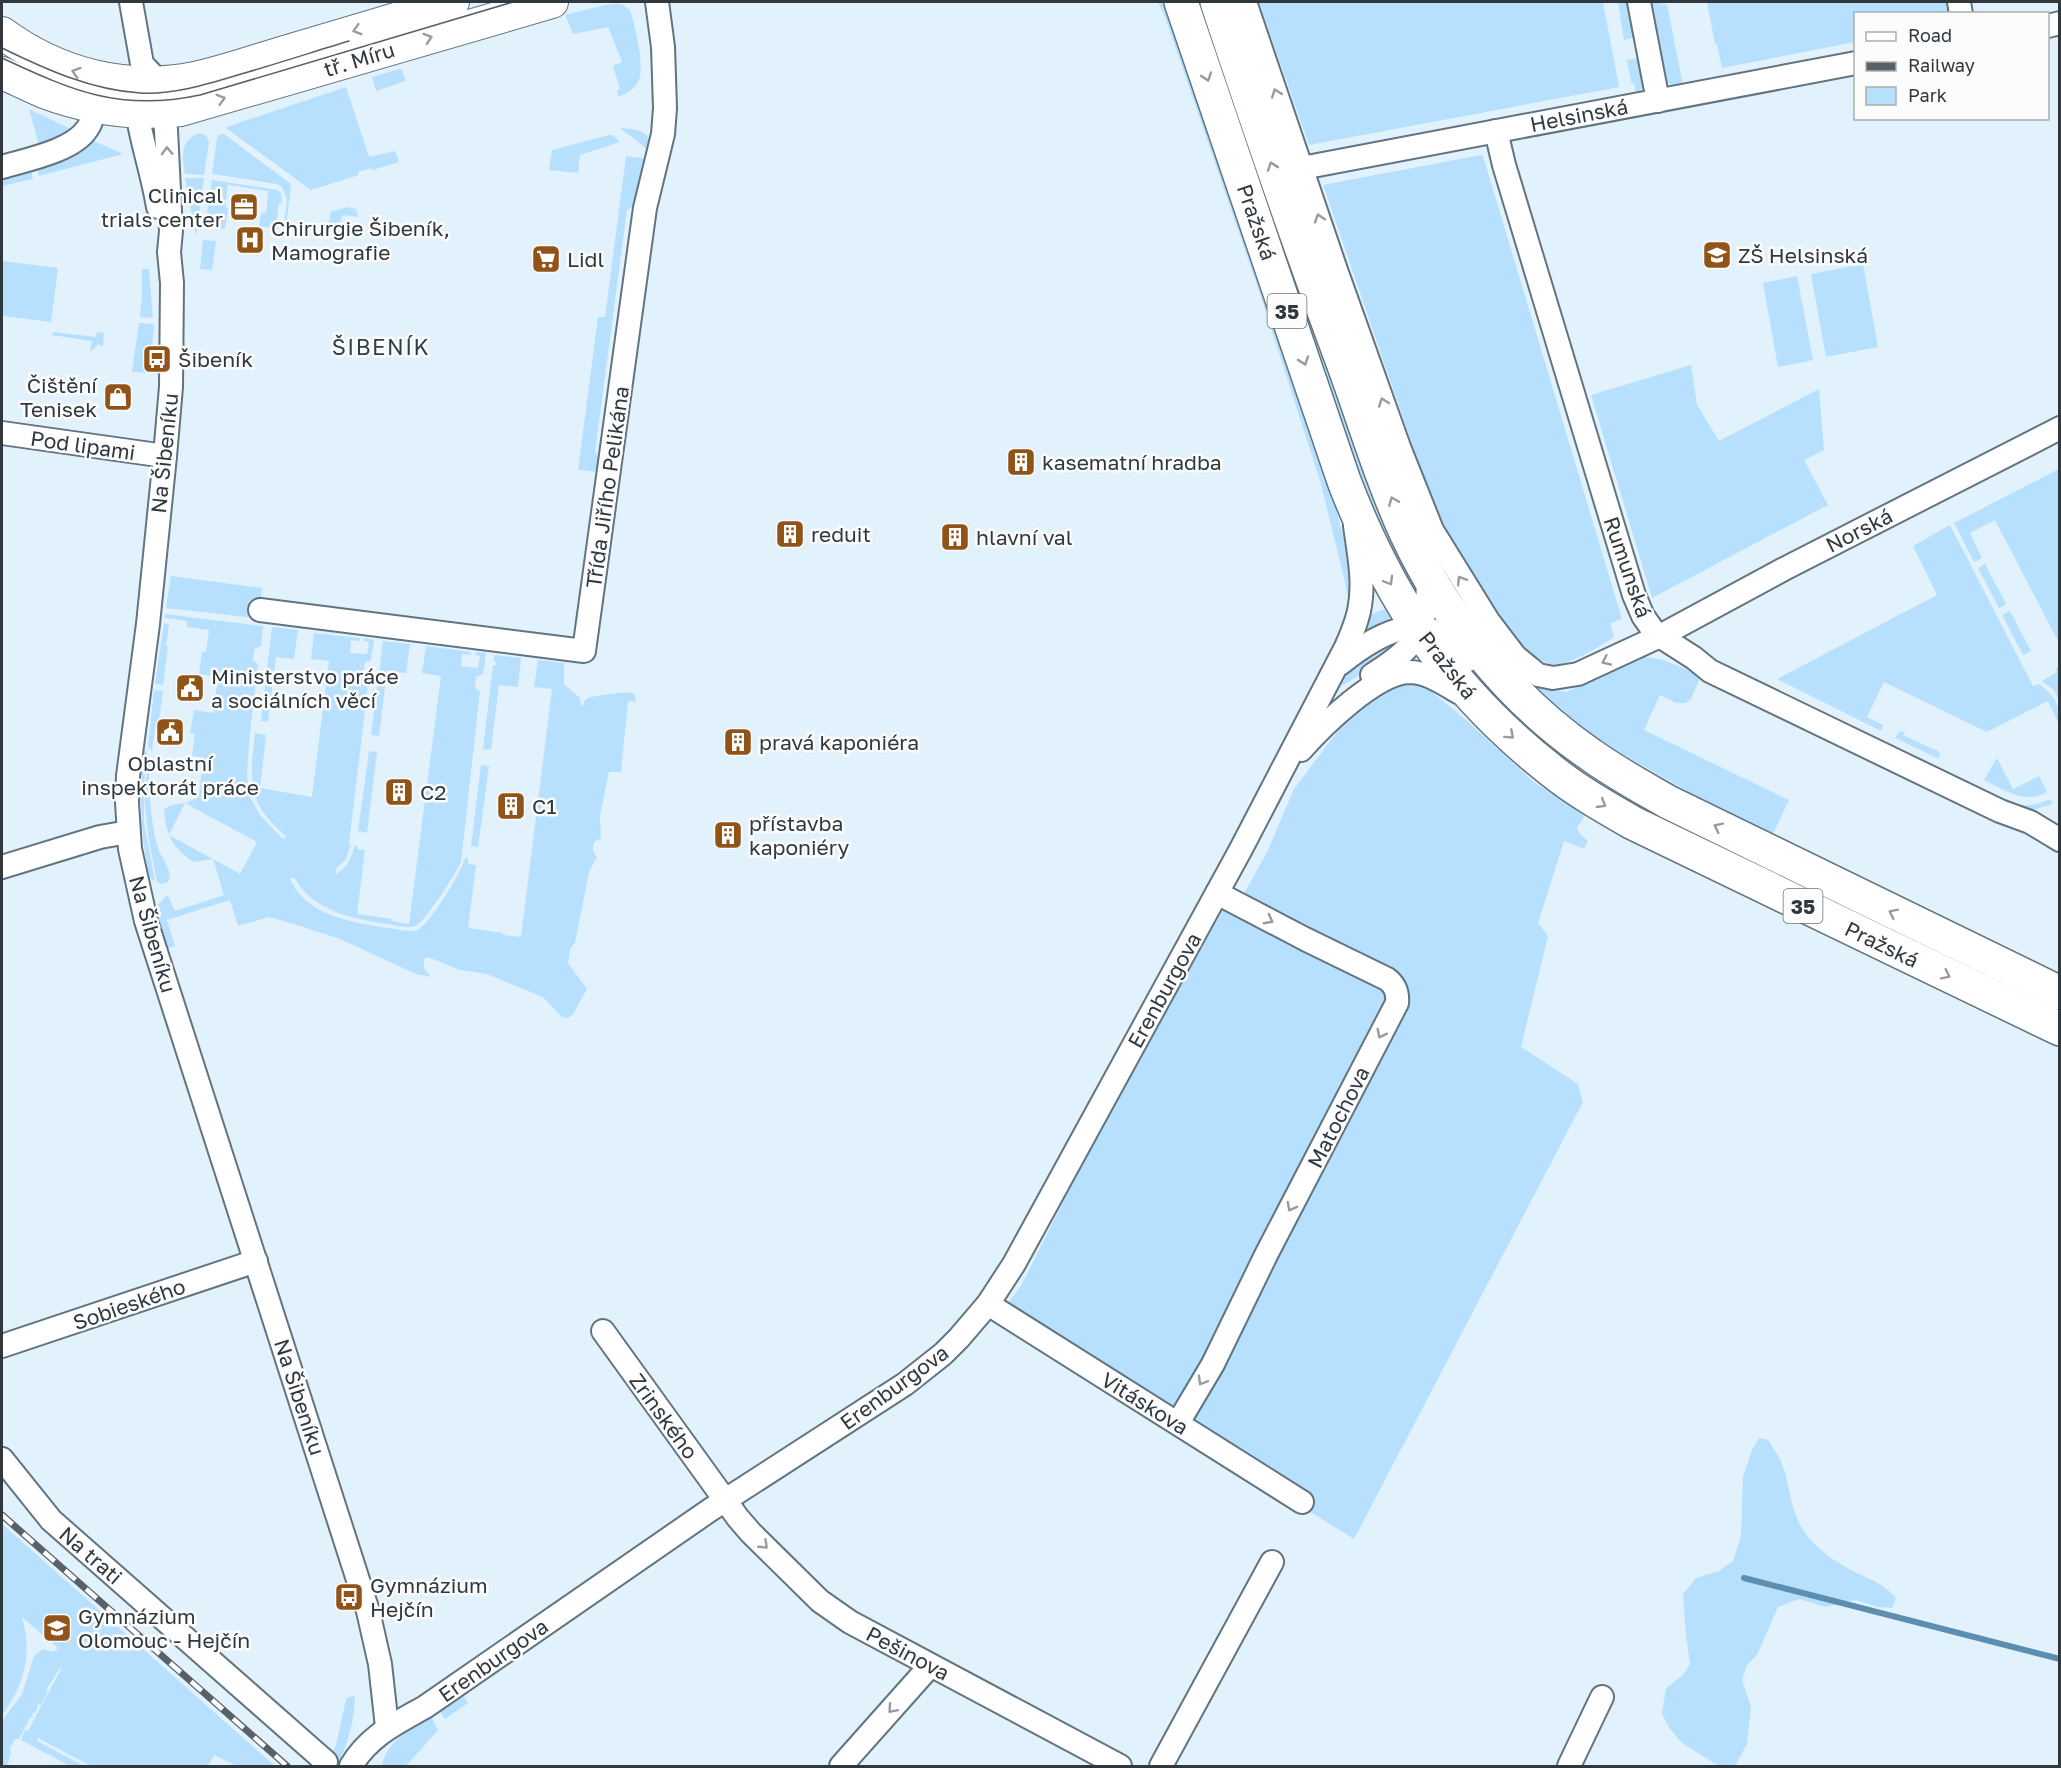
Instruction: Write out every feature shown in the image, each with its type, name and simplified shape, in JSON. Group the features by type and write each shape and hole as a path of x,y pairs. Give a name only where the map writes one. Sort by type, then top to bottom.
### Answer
{"main road":[{"name":"tř. Míru","path":"147,91 453,2"},
{"name":"tř. Míru","path":"147,91 203,105 552,2"},
{"path":"1173,2 1196,46"},
{"name":"Pražská","path":"1181,2 1351,498 1385,574 1418,627 1455,679 1522,746 1553,772 1633,823 2060,1029"},
{"name":"Pražská","path":"1217,2 1295,234 1393,503 1427,572 1469,636 1521,698 1590,755 1633,782 1713,825 2060,993"},
{"path":"2,33 35,54 64,68 147,91"},
{"path":"2,73 43,91 95,107 147,91"}],"street":[{"name":"Na Šibeníku","path":"131,2 147,91 154,181 163,234 169,252 173,329 165,456 148,624 131,748 127,804 128,832 146,921 368,1611 380,1664 387,1727"},
{"name":"Třída Jiřího Pelikána","path":"260,610 584,651 645,208 663,134 663,47 657,2"},
{"path":"1245,2 1336,270 1415,491 1437,539 1488,622 1525,666 1538,675 1553,678 1578,674 1660,636"},
{"path":"1639,2 1658,101"},
{"name":"Helsinská","path":"1302,168 1854,63"},
{"path":"2,167 48,153 76,141 87,130 95,107"},
{"name":"Rumunská","path":"1496,131 1504,165 1634,595 1647,623 1660,636 1710,671 2000,811 2056,828"},
{"name":"Norská","path":"1660,636 1784,569 2060,428"},
{"name":"Pod lipami","path":"2,433 165,456"},
{"name":"Erenburgova","path":"351,1767 365,1746 387,1727 425,1707 611,1578 905,1384 943,1354 988,1304 1014,1264 1217,893 1337,667 1352,631 1361,599 1362,574 1351,498"},
{"name":"Erenburgova","path":"1311,739 1335,705 1403,651 1413,640 1428,600 1427,572"},
{"name":"Erenburgova","path":"1337,667 1365,645 1384,635 1399,629 1418,627"},
{"path":"1418,627 1430,629 1452,640 1515,711 1583,766 1597,774 1633,782"},
{"name":"Erenburgova","path":"1284,769 1330,719 1388,678 1403,673 1416,672 1431,677 1479,705"},
{"path":"2,867 100,837 128,832"},
{"name":"Matochova","path":"1178,1423 1212,1364 1397,1003 1398,996 1396,989 1387,978 1217,893"},
{"name":"Sobieského","path":"2,1346 256,1261"},
{"name":"Vitáskova","path":"988,1304 1302,1503"},
{"name":"Zrinského","path":"603,1331 725,1502"},
{"name":"Na trati","path":"2,1459 51,1520 326,1762"},
{"name":"Pešinova","path":"725,1502 751,1533 829,1608 930,1666 1120,1767"},
{"path":"1161,1767 1272,1562"},
{"path":"841,1767 930,1666"},
{"path":"1569,1767 1602,1697"}],"green space":[{"path":"1158,2 1164,2 1172,15 1333,496 1347,553 1351,583 1349,607 1321,484 1262,300"},
{"path":"1194,2 1200,2 1301,296 1415,578 1405,585 1372,519"},
{"path":"1259,2 1603,2 1619,87 1309,145"},
{"path":"1618,2 1629,2 1636,37 1624,40"},
{"path":"1649,2 1667,2 1656,6 1667,4 1683,86 1671,85 1663,75"},
{"path":"1707,2 1949,2 1951,12 1854,12 1854,42 1722,68 1717,44 1715,44"},
{"path":"618,4 630,10 637,35 641,74 638,83 618,97 617,91 620,89 613,66 622,62 608,27 573,34 565,15"},
{"path":"1640,58 1644,83 1640,91 1636,93 1634,83 1631,83 1627,60"},
{"path":"402,70 406,81 376,91 372,77"},
{"path":"346,87 369,157 395,151 399,162 358,172 359,175 311,190 226,127"},
{"path":"29,109 75,131 40,148"},
{"path":"620,128 642,132 649,138 652,150 647,149"},
{"path":"199,133 206,135 209,142 204,175 185,174 183,155 185,145 188,140"},
{"path":"224,134 291,184 285,236 283,236 287,199 282,187 277,184 212,174 217,137"},
{"path":"613,135 620,142 580,155 578,173 549,170 552,150"},
{"path":"92,140 123,154 39,176 37,169 84,148"},
{"path":"1481,155 1622,619 1610,623 1614,637 1584,655 1558,664 1551,664 1537,658 1503,621 1469,570 1434,508 1323,185"},
{"path":"626,156 650,159 637,204 627,210 595,452 603,462 601,472 578,470 598,317 605,317"},
{"path":"31,171 33,179 2,186 2,178"},
{"path":"204,178 196,236 185,179"},
{"path":"212,180 278,190 281,193 282,203 279,203 276,225 278,229 259,226 261,213 266,213 268,191 228,185 225,229 205,226"},
{"path":"347,207 356,209 358,217 343,215 337,231 327,230 331,212"},
{"path":"203,240 216,241 212,270 200,269"},
{"path":"2,261 58,268 51,322 2,316"},
{"path":"1863,264 1878,347 1826,357 1811,274"},
{"path":"142,269 149,269 153,318 140,317"},
{"path":"1797,276 1813,360 1778,367 1763,283"},
{"path":"139,323 154,324 150,373 132,372"},
{"path":"53,332 96,337 97,332 104,333 103,346 98,345 90,352 92,341 52,335"},
{"path":"1691,365 1697,405 1719,441 1819,389 1824,450 1804,460 1828,505 1652,598 1591,395"},
{"path":"2059,469 2059,643 1995,520 1970,533 1982,558 1974,562 1954,523"},
{"path":"1950,525 2033,686 2039,684 2055,701 2059,711 2059,724 2048,701 1987,732 1884,682 1867,717 1883,725 1881,731 1777,679 1937,595 1913,546"},
{"path":"1985,564 2006,604 1999,608 1978,568"},
{"path":"171,576 262,588 261,601 255,618 166,608"},
{"path":"1390,607 1392,616 1390,618 1363,633 1367,616"},
{"path":"2010,611 2031,651 2023,655 2002,615"},
{"path":"165,614 263,626 261,646 254,649 253,660 258,664 250,732 248,786 250,797 260,815 283,839 286,837 266,816 255,797 252,776 255,733 266,735 260,788 312,797 329,661 311,659 314,633 360,638 360,641 351,640 350,653 367,654 369,642 364,641 364,638 374,640 371,660 365,663 363,673 369,677 349,843 351,844 346,859 336,869 336,874 348,862 355,845 357,849 365,850 357,914 409,924 441,676 422,673 426,646 471,652 471,655 462,654 461,666 478,668 480,656 475,655 476,652 486,653 483,674 476,677 475,688 480,691 461,862 433,907 420,923 415,926 401,927 347,916 311,898 294,877 290,879 297,892 319,909 332,916 375,926 417,930 429,919 458,874 465,858 468,858 468,864 476,865 468,928 521,937 552,689 534,687 538,660 563,663 564,657 564,684 580,698 581,706 591,697 617,693 633,694 636,702 628,701 621,772 609,772 600,816 601,838 594,842 593,847 597,857 589,872 575,943 570,949 568,963 587,989 573,1014 568,1018 562,1017 543,997 487,974 460,970 428,957 424,959 424,968 431,977 416,974 340,939 269,917 238,926 230,900 167,920 175,946 167,949 157,910 158,905 168,896 175,911 224,895 213,859 240,874 257,842 185,803 199,797 203,758 192,756 195,734 190,733 194,710 213,713 218,677 199,674 202,652 206,652 209,630 187,627 187,621 165,618"},
{"path":"164,623 169,624 163,685 155,684"},
{"path":"272,627 298,630 294,659 276,657 268,722 261,721"},
{"path":"1400,639 1384,660 1340,685 1349,671 1357,664 1384,646"},
{"path":"383,641 410,644 406,673 387,671 379,736 371,735"},
{"path":"494,655 521,658 518,687 499,685 491,750 483,749 493,665 496,665"},
{"path":"1645,657 1664,660 1699,675 1700,678 1691,699 1685,703 1676,703 1660,695 1644,730 1789,800 1771,838 1691,797 1687,791 1622,754 1620,757 1613,754 1515,674 1545,689 1566,692"},
{"path":"2059,666 2059,701 2054,690 2042,681 2057,672 2056,668"},
{"path":"1413,683 1425,686 1534,782 1585,815 1577,828 1588,841 1584,849 1564,841 1538,923 1548,936 1521,1047 1578,1084 1583,1102 1354,1539 997,1317 1021,1286 1093,1142 1226,905 1245,892 1268,850 1294,789 1361,704 1387,686"},
{"path":"154,690 163,691 158,729 155,729 152,751 148,747"},
{"path":"1900,731 1905,732 1903,735 1936,749 1940,754 1939,759 1895,738"},
{"path":"144,750 147,753 144,793 149,757 152,759 149,787 153,826 158,848 170,875 168,882 162,884 157,882 148,835 144,796 144,822 155,881 150,878 144,846 141,782"},
{"path":"369,751 377,752 367,833 358,831"},
{"path":"1997,758 2013,789 2039,776 2047,792 2039,796 2023,797 2007,792 1984,780"},
{"path":"481,765 489,766 478,847 471,846"},
{"path":"1981,788 2015,804 2030,805 2050,799 2053,804 2029,811 1979,791"},
{"path":"185,803 169,835 164,810 171,805"},
{"path":"169,835 213,859 193,862 175,846"},
{"path":"1759,1438 1768,1440 1779,1458 1797,1518 1810,1539 1831,1558 1880,1585 1896,1598 1892,1608 1878,1607 1855,1600 1825,1607 1799,1599 1778,1607 1757,1655 1747,1665 1742,1680 1751,1707 1747,1744 1735,1766 1719,1766 1682,1743 1670,1729 1662,1714 1666,1688 1683,1675 1690,1664 1683,1594 1696,1578 1719,1571 1733,1561 1741,1536 1743,1477 1752,1450"},
{"name":"Gymnázium Olomouc - Hejčín","path":"2,1524 275,1766 237,1766 214,1755 208,1766 91,1766 38,1738 37,1741 84,1766 70,1766 21,1740 25,1730 28,1731 60,1668 46,1690 48,1691 41,1705 38,1704 36,1712 32,1714 33,1717 30,1718 19,1739 15,1739 10,1748 11,1753 7,1766 2,1766 2,1721 22,1694 34,1656 43,1649 54,1652 58,1648 22,1617 27,1643 24,1669 16,1693 2,1715"},
{"path":"462,1694 468,1703 445,1719 439,1710"},
{"path":"355,1696 352,1723 344,1750 337,1766 327,1766 336,1745 346,1699"},
{"path":"431,1716 438,1730 406,1766 382,1766 384,1757 394,1743"}],"waterway":[{"path":"1744,1578 2060,1659"}],"tram line":[{"path":"2,58 75,89 98,95 145,101 171,100 200,95 513,2"},
{"path":"2,48 52,71 86,83 122,91 154,93 209,84 349,41"}],"railway":[{"path":"2,1515 287,1766"}],"place":[{"name":"Clinical trials center","path":"244,207"},
{"name":"Chirurgie Šibeník, Mamografie","path":"250,240"},
{"name":"ZŠ Helsinská","path":"1717,255"},
{"name":"Lidl","path":"546,259"},
{"name":"Šibeník","path":"157,359"},
{"name":"Čištění Tenisek","path":"118,397"},
{"name":"kasematní hradba","path":"1021,462"},
{"name":"reduit","path":"790,534"},
{"name":"hlavní val","path":"955,537"},
{"name":"Ministerstvo práce a sociálních věcí","path":"190,688"},
{"name":"Oblastní inspektorát práce","path":"170,732"},
{"name":"pravá kaponiéra","path":"738,742"},
{"name":"C2","path":"399,792"},
{"name":"C1","path":"511,806"},
{"name":"přístavba kaponiéry","path":"728,835"},
{"name":"Gymnázium Hejčín","path":"349,1597"},
{"name":"Gymnázium Olomouc - Hejčín","path":"57,1628"}],"district":[{"name":"ŠIBENÍK","path":"381,346"}]}
